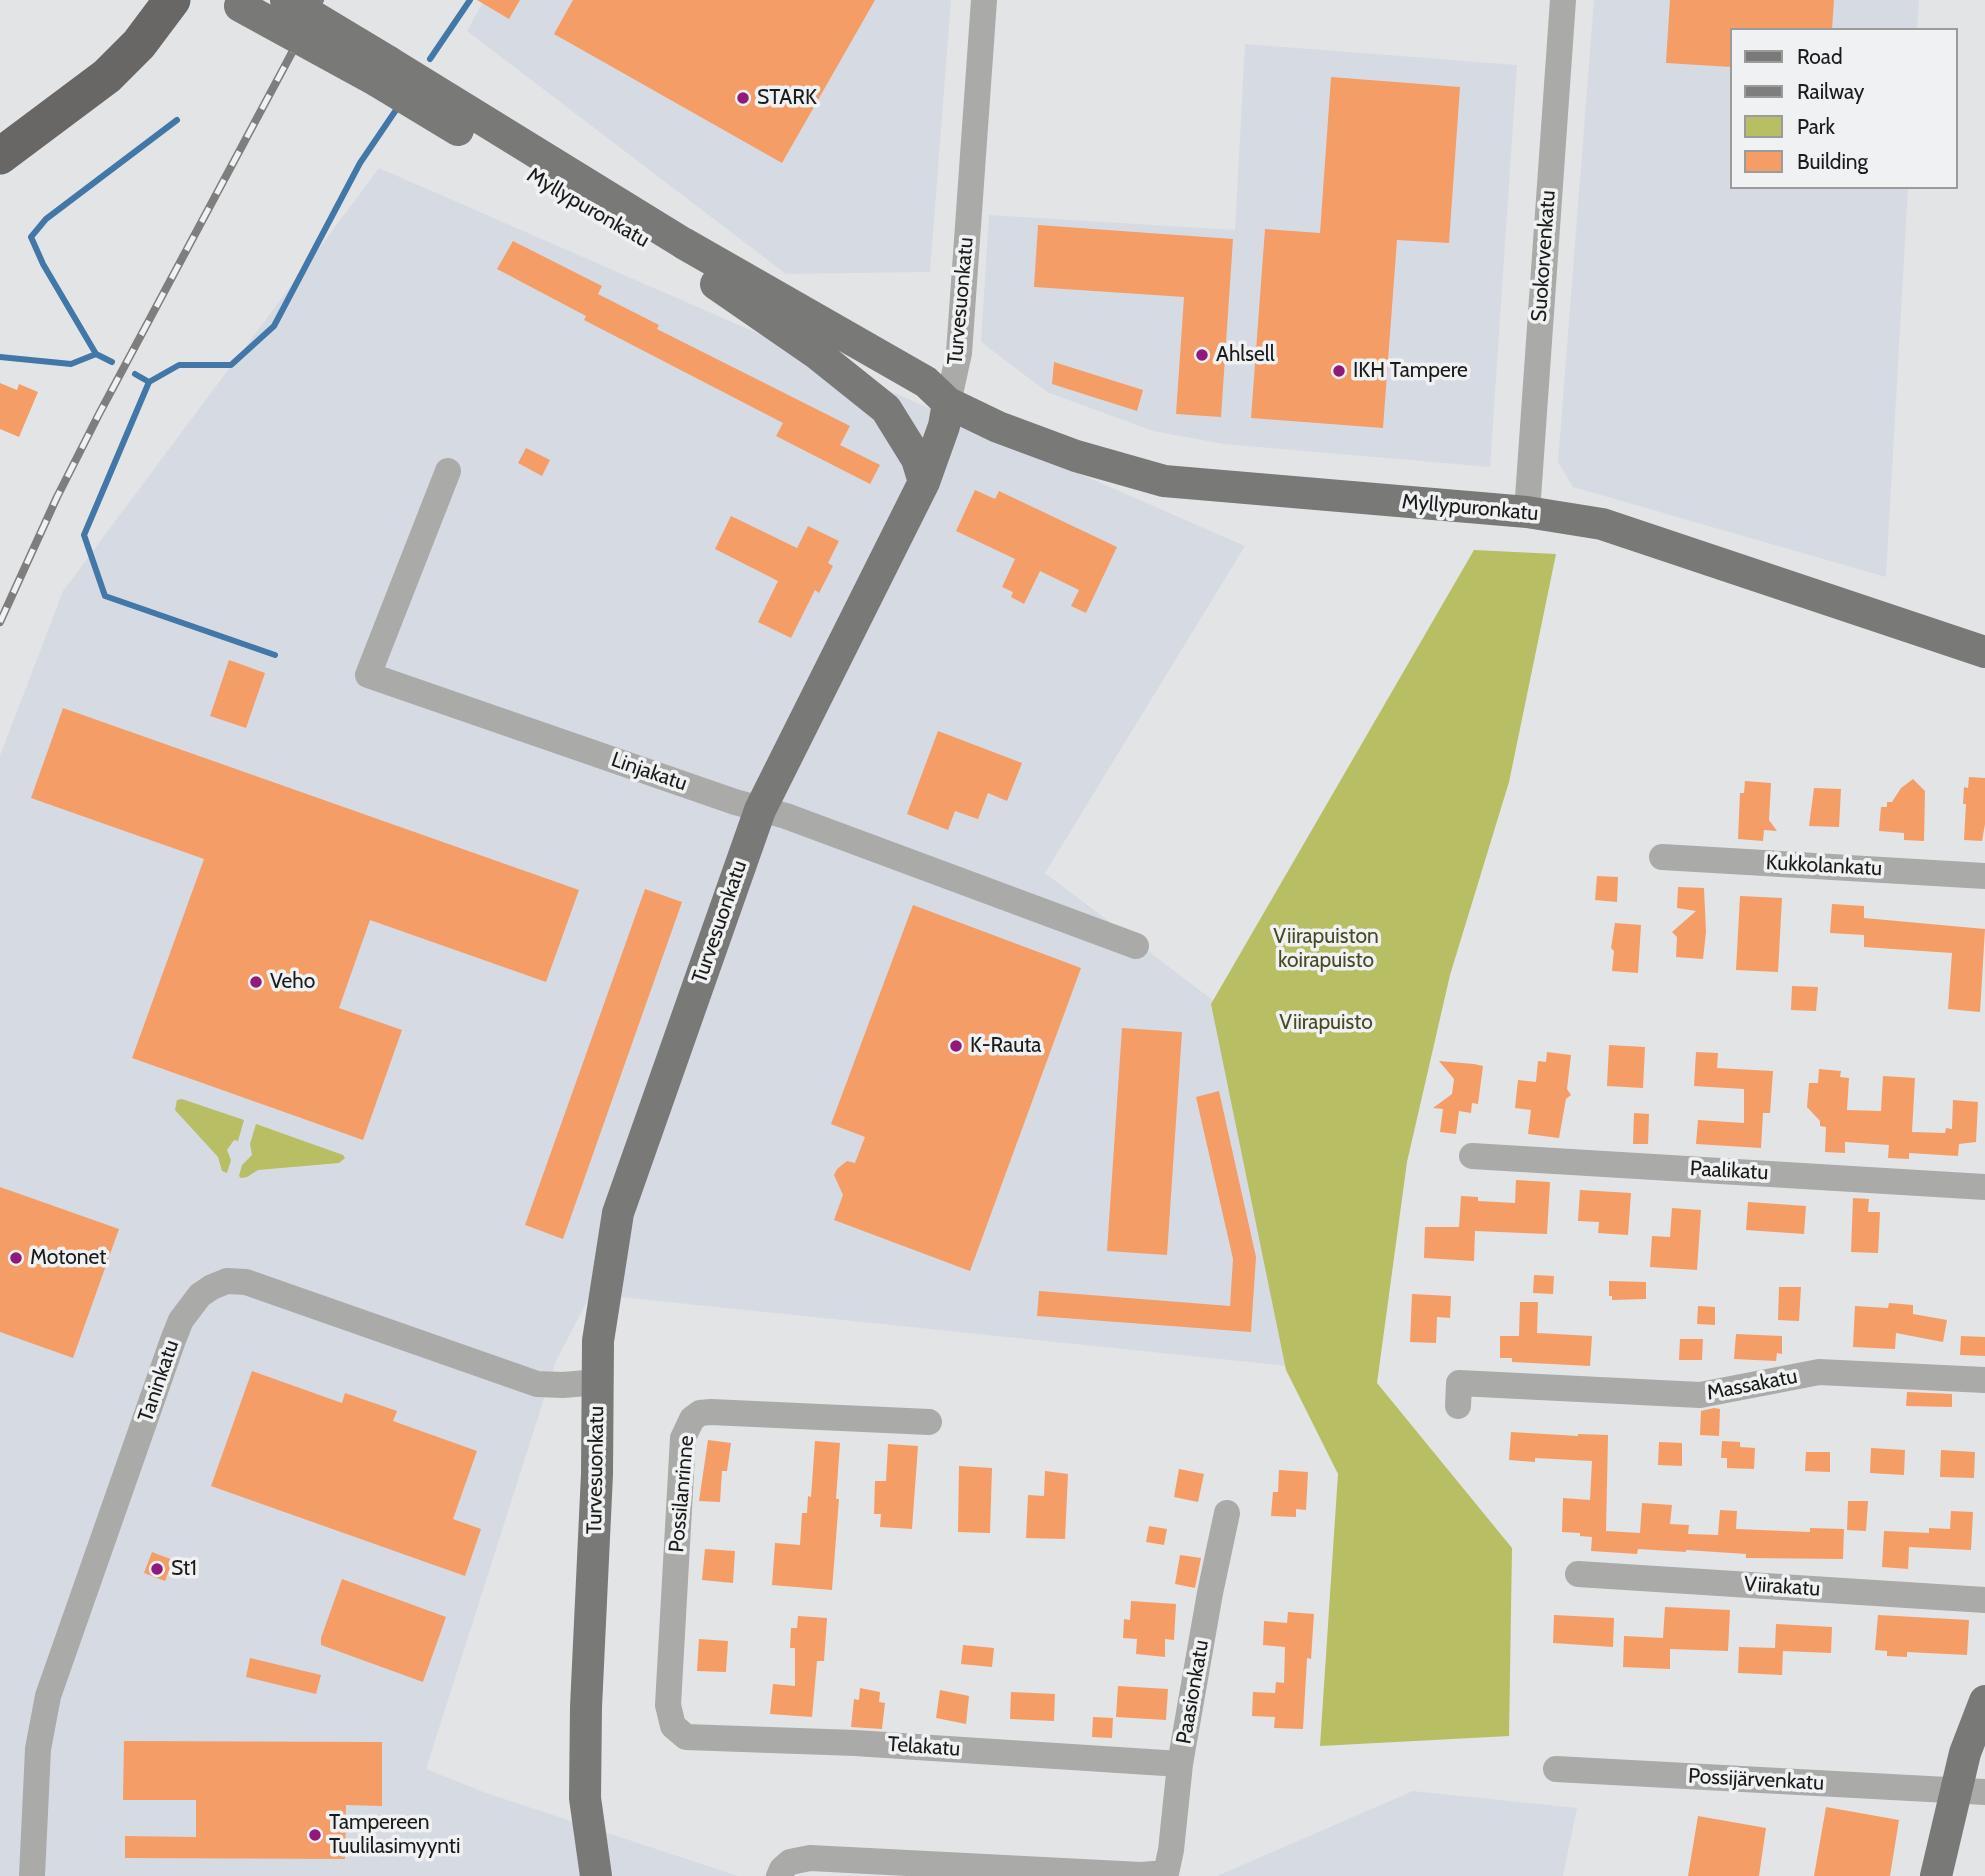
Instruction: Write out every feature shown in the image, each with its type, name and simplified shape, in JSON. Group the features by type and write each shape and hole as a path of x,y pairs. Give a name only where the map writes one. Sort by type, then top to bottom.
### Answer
{"highway":[{"path":"0,156 107,76 139,44 172,0"}],"main road":[{"name":"Myllypuronkatu","path":"286,0 383,72 579,204 918,402 948,403"},
{"name":"Myllypuronkatu","path":"235,3 383,72 926,382 948,403 998,427 1076,456 1164,481 1527,512 1581,520 1637,534 1985,652"},
{"path":"697,271 816,353 886,409 917,459 924,482"},
{"name":"Turvesuonkatu","path":"596,1876 585,1798 586,1707 596,1486 598,1340 618,1213 760,810 924,482 944,426 948,403"},
{"path":"1936,1876 1971,1791 1965,1753 1985,1701"}],"street":[{"name":"Turvesuonkatu","path":"948,403 959,353 984,0"},
{"name":"Suokorvenkatu","path":"1527,512 1563,0"},
{"name":"Linjakatu","path":"448,471 368,675 760,810 786,816 1136,946"},
{"name":"Kukkolankatu","path":"1662,857 1985,876"},
{"name":"Paalikatu","path":"1472,1156 1985,1187"},
{"name":"Taninkatu","path":"32,1876 38,1749 48,1696 173,1340 181,1320 200,1295 227,1281 246,1282 537,1384 598,1382"},
{"name":"Massakatu","path":"1458,1406 1459,1383 1700,1395 1819,1372 1985,1380"},
{"name":"Possilanrinne","path":"673,1726 668,1705 682,1451 683,1438 692,1419 700,1413 711,1412 929,1422"},
{"name":"Paasionkatu","path":"779,1876 790,1862 810,1858 1141,1875 1166,1873 1180,1764 1227,1513"},
{"name":"Viirakatu","path":"1578,1574 1985,1600"},
{"name":"Telakatu","path":"673,1726 686,1737 855,1742 1180,1764"},
{"name":"Possijärvenkatu","path":"1556,1769 1971,1791"}],"shaded area":[{"path":"484,0 951,0 930,272 786,274 467,31"},
{"path":"1594,0 1919,0 1917,28 1730,28 1730,189 1908,189 1886,577 1573,487 1558,462"},
{"path":"1245,44 1517,65 1490,467 1224,444 1153,431 1047,392 981,342 989,215 1235,230"},
{"path":"379,168 1245,546 1045,873 1214,1001 1288,1366 591,1294 556,1361 426,1769 486,1793 738,1876 0,1876 0,756 63,591"},
{"path":"1413,1791 1577,1808 1563,1876 1217,1876"}],"green space":[{"name":"Viirapuisto","path":"1474,550 1556,554 1509,782 1450,975 1407,1162 1377,1383 1512,1548 1509,1736 1320,1746 1338,1474 1286,1370 1211,1004"},
{"path":"182,1099 244,1120 238,1141 234,1140 227,1150 231,1160 227,1173 222,1171 218,1157 175,1110 177,1100"},
{"path":"256,1124 345,1158 339,1163 258,1170 241,1178 239,1176 242,1165 252,1155 250,1144"}],"building":[{"path":"477,0 520,0 509,19"},
{"name":"STARK","path":"573,0 875,0 782,163 554,34"},
{"path":"1670,0 1834,0 1832,28 1730,28 1730,67 1666,63"},
{"path":"1331,77 1460,87 1449,243 1397,240 1383,428 1251,418 1265,229 1320,233"},
{"name":"Ahlsell","path":"1038,225 1233,239 1221,417 1176,414 1184,297 1034,287"},
{"path":"513,241 602,286 598,294 659,325 657,329 850,426 840,445 880,465 870,484 776,436 783,423 584,320 586,316 497,269"},
{"path":"1054,362 1143,390 1137,411 1052,384"},
{"path":"0,383 17,390 19,384 38,392 19,437 0,429"},
{"path":"526,448 550,460 542,476 518,463"},
{"path":"975,490 995,499 999,491 1117,547 1086,613 1071,606 1079,590 1040,571 1024,604 1011,597 1013,592 1002,587 1015,559 956,531"},
{"path":"731,516 797,548 808,526 839,541 828,563 833,566 819,593 815,590 791,638 758,622 778,581 715,549"},
{"path":"229,660 265,673 246,728 210,716"},
{"path":"63,708 579,890 546,982 370,920 339,1008 402,1030 363,1140 132,1058 204,859 31,798"},
{"path":"938,731 1022,763 1007,801 988,793 978,819 955,811 948,830 907,814"},
{"path":"1969,777 1985,778 1985,824 1982,841 1964,840 1964,787 1968,788"},
{"path":"1913,779 1925,791 1924,841 1904,840 1904,833 1879,831 1881,807 1887,807 1887,802 1892,802 1901,788"},
{"path":"1745,781 1771,783 1769,820 1777,831 1764,830 1763,841 1738,839 1740,793 1744,793"},
{"path":"1814,788 1841,789 1839,827 1809,826"},
{"path":"1597,876 1618,877 1617,902 1595,900"},
{"path":"1678,887 1704,888 1706,932 1703,959 1676,957 1677,937 1672,932 1696,911 1677,908"},
{"path":"645,889 682,902 563,1239 525,1225"},
{"path":"1740,896 1782,898 1778,972 1736,970"},
{"path":"1832,904 1864,906 1864,918 1985,929 1980,1012 1948,1009 1952,953 1864,947 1864,935 1830,933"},
{"name":"K-Rauta","path":"913,905 1081,968 970,1271 834,1220 843,1195 834,1175 847,1161 855,1163 865,1137 831,1124"},
{"path":"1615,923 1641,925 1638,973 1612,971 1614,951 1611,948"},
{"path":"1792,986 1818,987 1816,1011 1791,1010"},
{"path":"1122,1028 1182,1032 1167,1255 1107,1251"},
{"path":"1609,1045 1645,1047 1643,1088 1607,1086"},
{"path":"1547,1052 1571,1055 1567,1089 1571,1095 1566,1099 1559,1138 1528,1134 1531,1110 1515,1108 1518,1080 1536,1082 1538,1061 1546,1062"},
{"path":"1696,1052 1718,1053 1717,1068 1773,1071 1770,1113 1763,1113 1761,1148 1696,1144 1698,1120 1744,1123 1744,1089 1694,1086"},
{"path":"1439,1061 1483,1066 1478,1104 1472,1103 1471,1113 1459,1111 1456,1134 1440,1132 1443,1109 1433,1108 1452,1094 1454,1079"},
{"path":"1819,1069 1841,1071 1840,1077 1849,1078 1847,1110 1881,1111 1883,1076 1915,1078 1912,1132 1945,1133 1946,1128 1952,1129 1953,1100 1978,1102 1976,1142 1959,1144 1958,1156 1909,1153 1909,1159 1888,1158 1889,1145 1845,1142 1845,1153 1825,1152 1826,1127 1820,1126 1820,1121 1807,1107 1809,1083 1818,1083"},
{"path":"1219,1091 1256,1257 1251,1332 1037,1316 1039,1291 1230,1306 1233,1259 1196,1097"},
{"path":"1634,1113 1649,1114 1648,1144 1633,1144"},
{"path":"1516,1180 1550,1182 1547,1234 1475,1231 1474,1261 1424,1258 1425,1227 1459,1227 1461,1196 1478,1197 1478,1201 1515,1203"},
{"path":"0,1187 119,1229 73,1358 0,1332"},
{"path":"1580,1190 1631,1193 1628,1235 1598,1233 1599,1222 1578,1221"},
{"path":"1853,1198 1869,1199 1868,1212 1880,1212 1878,1253 1851,1252"},
{"path":"1748,1202 1806,1206 1804,1234 1746,1230"},
{"path":"1672,1208 1701,1210 1697,1270 1650,1267 1652,1236 1670,1237"},
{"path":"1534,1275 1554,1276 1553,1294 1533,1293"},
{"path":"1609,1281 1646,1282 1646,1299 1612,1300 1612,1296 1609,1296"},
{"path":"1779,1287 1801,1287 1799,1321 1778,1320"},
{"path":"1412,1294 1451,1296 1450,1318 1437,1317 1436,1343 1410,1342"},
{"path":"1520,1302 1538,1302 1537,1333 1592,1336 1590,1366 1512,1362 1512,1358 1500,1358 1500,1336 1519,1336"},
{"path":"1889,1303 1913,1305 1913,1314 1947,1320 1943,1342 1896,1333 1895,1349 1853,1347 1855,1306 1888,1308"},
{"path":"1698,1306 1715,1307 1715,1325 1697,1324"},
{"path":"1736,1334 1782,1336 1782,1354 1777,1353 1776,1361 1734,1359"},
{"path":"1961,1336 1985,1337 1985,1356 1960,1355"},
{"path":"1680,1339 1703,1339 1702,1360 1679,1360"},
{"path":"252,1371 342,1403 345,1393 397,1411 393,1421 477,1451 453,1519 481,1529 465,1576 211,1486"},
{"path":"1907,1392 1952,1394 1952,1407 1906,1406"},
{"path":"1720,1409 1719,1436 1700,1435 1701,1411"},
{"path":"1511,1432 1608,1435 1606,1531 1640,1533 1642,1503 1672,1505 1670,1524 1689,1525 1688,1534 1718,1535 1720,1510 1737,1511 1736,1529 1810,1532 1810,1528 1844,1529 1843,1559 1746,1558 1746,1554 1686,1550 1638,1549 1637,1554 1591,1551 1592,1537 1562,1532 1563,1498 1590,1500 1592,1461 1535,1458 1535,1462 1509,1460"},
{"path":"708,1440 731,1443 727,1471 722,1471 720,1502 699,1501"},
{"path":"815,1441 840,1443 832,1590 772,1585 775,1543 800,1545 802,1513 807,1513 808,1496 811,1497"},
{"path":"1722,1441 1740,1442 1740,1447 1755,1448 1754,1469 1727,1468 1727,1458 1721,1458"},
{"path":"1659,1442 1682,1443 1682,1466 1658,1465"},
{"path":"888,1444 918,1446 912,1529 880,1527 881,1514 874,1514 875,1481 886,1481"},
{"path":"1871,1448 1905,1450 1904,1475 1870,1473"},
{"path":"1941,1450 1975,1452 1974,1478 1940,1477"},
{"path":"1806,1452 1830,1452 1830,1472 1805,1471"},
{"path":"959,1466 992,1468 990,1533 958,1532"},
{"path":"1179,1469 1204,1474 1198,1502 1174,1497"},
{"path":"1279,1470 1308,1472 1306,1510 1296,1509 1296,1517 1271,1516 1273,1492 1278,1492"},
{"path":"1045,1471 1068,1474 1065,1539 1026,1538 1028,1495 1044,1496"},
{"path":"1848,1501 1868,1501 1866,1531 1847,1530"},
{"path":"1951,1511 1973,1512 1971,1550 1909,1547 1908,1569 1882,1567 1884,1531 1929,1533 1929,1528 1950,1529"},
{"path":"1149,1526 1167,1529 1164,1545 1146,1542"},
{"path":"705,1549 735,1551 733,1583 702,1580"},
{"path":"152,1552 173,1560 165,1581 144,1573"},
{"path":"1180,1555 1201,1558 1195,1588 1175,1584"},
{"path":"342,1579 446,1617 423,1682 321,1645 321,1638"},
{"path":"1131,1601 1176,1604 1174,1640 1165,1639 1165,1657 1136,1654 1137,1639 1123,1638 1124,1619 1130,1620"},
{"path":"1665,1607 1730,1610 1728,1651 1670,1649 1670,1669 1623,1667 1624,1636 1663,1638"},
{"path":"1288,1612 1314,1614 1311,1659 1307,1658 1303,1729 1274,1728 1275,1717 1252,1716 1253,1692 1275,1693 1276,1682 1284,1683 1285,1647 1263,1645 1264,1621 1287,1623"},
{"path":"1554,1615 1614,1618 1613,1647 1553,1643"},
{"path":"1878,1615 1969,1620 1967,1655 1907,1652 1907,1657 1887,1656 1887,1651 1875,1650"},
{"path":"798,1616 827,1618 824,1661 817,1661 812,1717 770,1714 773,1684 795,1686 795,1648 790,1648 791,1628 797,1628"},
{"path":"1776,1624 1832,1627 1831,1653 1783,1651 1782,1675 1738,1673 1739,1647 1775,1648"},
{"path":"699,1639 728,1641 726,1672 697,1671"},
{"path":"963,1645 994,1648 992,1667 961,1664"},
{"path":"250,1658 321,1675 316,1694 246,1677"},
{"path":"1118,1686 1168,1689 1166,1720 1116,1717"},
{"path":"860,1688 880,1692 879,1702 885,1703 882,1729 851,1727 854,1699 859,1700"},
{"path":"940,1690 969,1696 966,1724 936,1718"},
{"path":"1011,1692 1055,1694 1054,1721 1010,1719"},
{"path":"1093,1717 1113,1718 1112,1738 1092,1737"},
{"path":"124,1741 382,1742 382,1806 346,1805 345,1859 125,1858 125,1836 196,1837 196,1800 123,1800"},
{"path":"1826,1807 1899,1820 1890,1876 1814,1876"},
{"path":"1698,1816 1766,1828 1759,1876 1688,1876"}],"waterway":[{"path":"430,59 470,0"},
{"path":"275,655 105,596 84,535 149,382 179,365 231,365 274,326 360,163 396,110"},
{"path":"112,362 96,354 43,264 31,237 46,219 177,120"},
{"path":"0,357 71,364 96,354"},
{"path":"135,374 149,382"}],"railway":[{"path":"0,622 57,497 99,414 320,0"}],"place":[{"name":"STARK","path":"743,98"},
{"name":"Ahlsell","path":"1202,355"},
{"name":"IKH Tampere","path":"1339,371"},
{"name":"Veho","path":"256,982"},
{"name":"K-Rauta","path":"956,1046"},
{"name":"Motonet","path":"16,1258"},
{"name":"St1","path":"157,1569"},
{"name":"Tampereen Tuulilasimyynti","path":"315,1835"}],"park label":[{"name":"Viirapuiston koirapuisto","path":"1326,949"}]}
